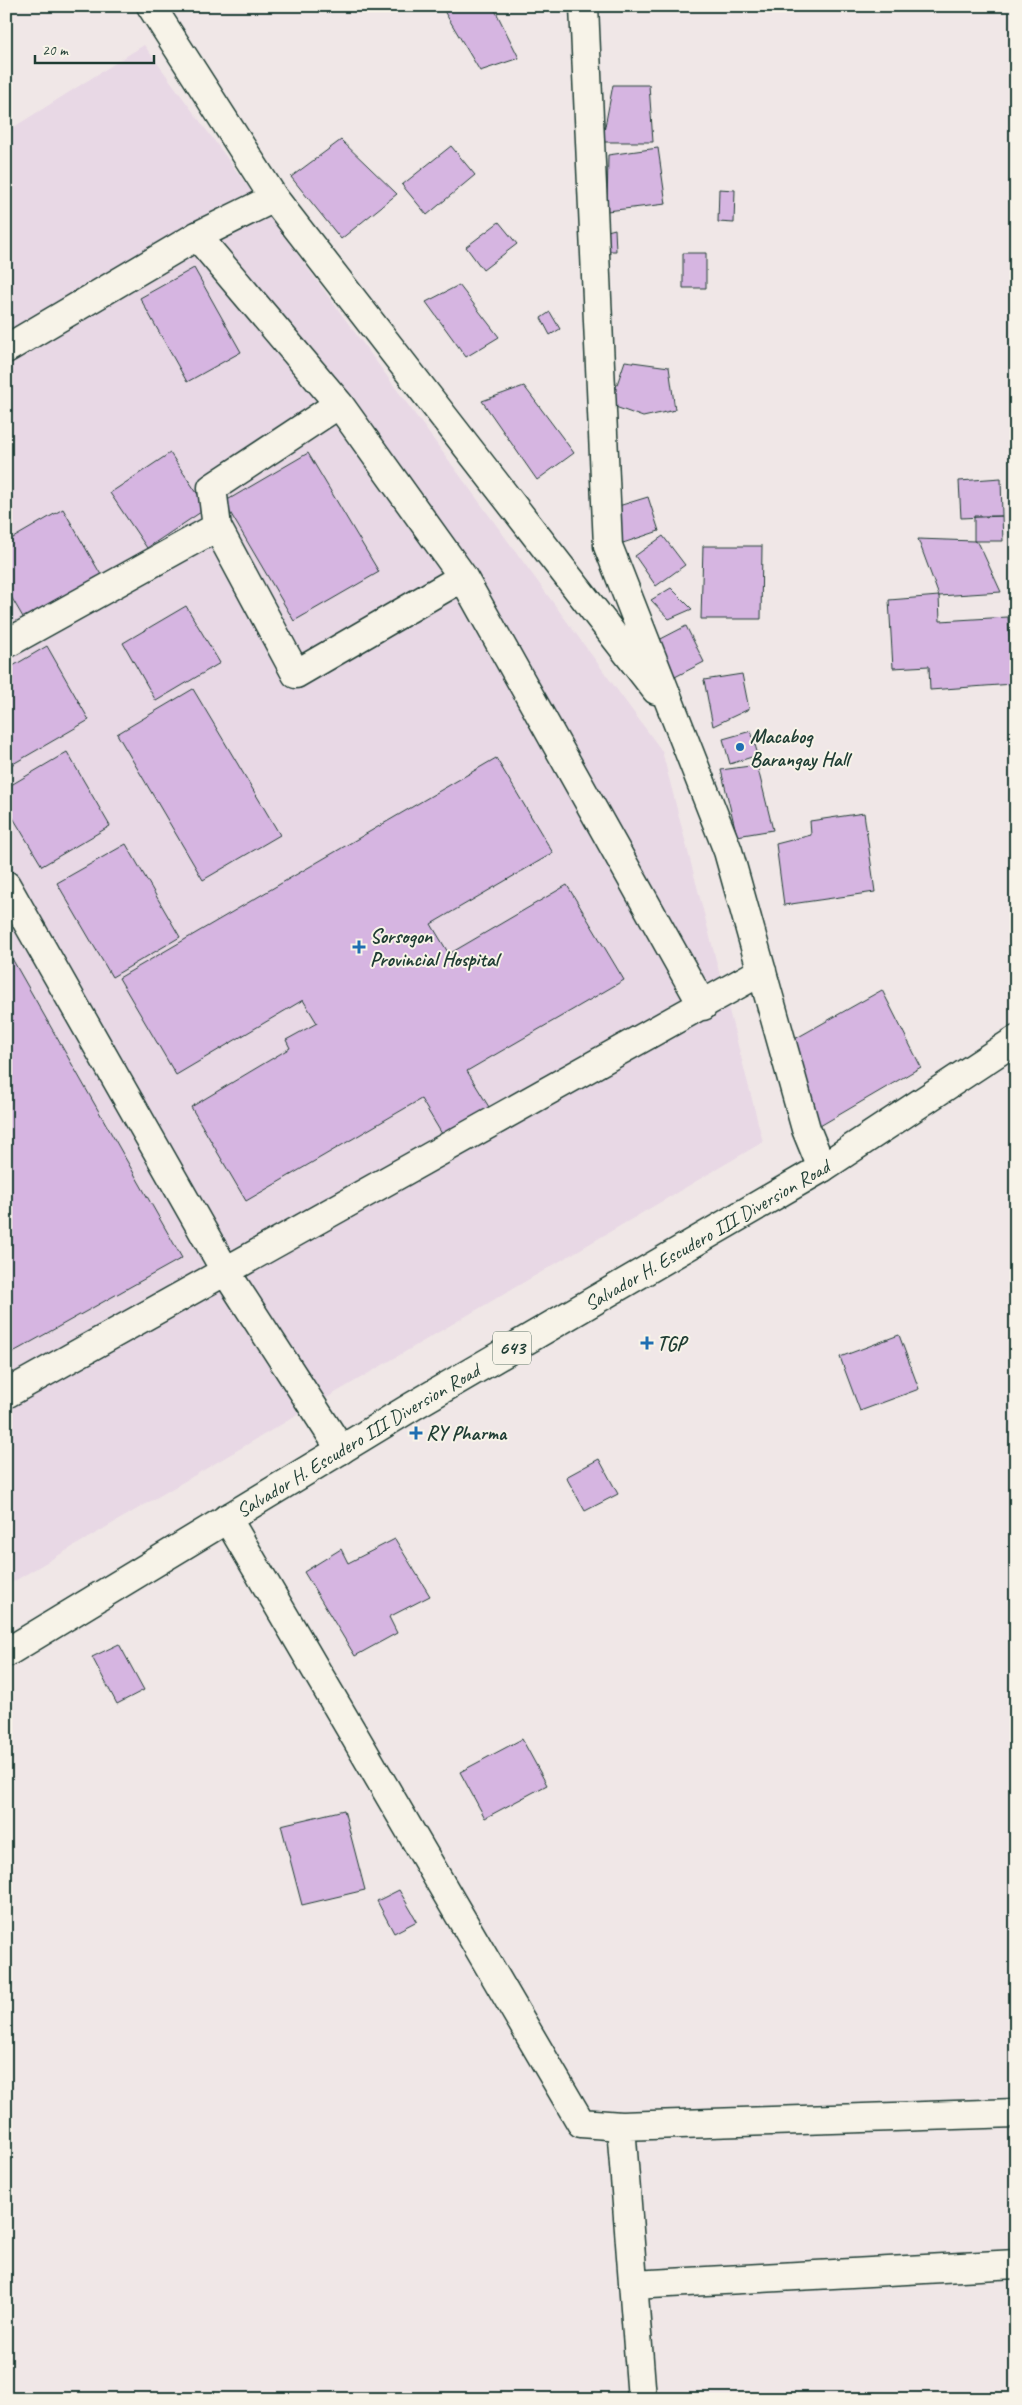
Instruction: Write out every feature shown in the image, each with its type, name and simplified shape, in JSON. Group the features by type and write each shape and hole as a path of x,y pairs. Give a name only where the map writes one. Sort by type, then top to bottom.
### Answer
{"main road":[{"path":"151,6 274,198 676,717"},
{"path":"584,6 608,546 728,851 806,1129 822,1168"},
{"path":"6,348 196,236 274,198"},
{"path":"196,236 339,404 463,577 703,1006"},
{"path":"339,404 212,488 217,527 296,674 463,577"},
{"path":"6,644 217,527"},
{"path":"6,885 226,1272 341,1450"},
{"path":"6,1394 703,1006 762,971"},
{"name":"Salvador H. Escudero III Diversion Road","path":"6,1653 341,1450 822,1168 1016,1040"},
{"path":"227,1518 581,2122 621,2126 1016,2113"},
{"path":"621,2126 642,2399"},
{"path":"633,2285 1016,2264"}],"shaded area":[{"name":"Sorsogon Provincial Hospital","path":"144,45 662,751 763,1142 6,1586 6,132"}],"building":[{"path":"441,6 493,6 519,58 480,71"},
{"path":"613,85 649,85 653,142 602,142"},
{"path":"341,140 397,194 341,239 291,177"},
{"path":"451,146 475,175 427,215 402,185"},
{"path":"658,148 666,204 607,211 608,155"},
{"path":"719,189 735,190 734,223 718,222"},
{"path":"499,222 517,244 483,270 466,247"},
{"path":"615,229 616,251 601,251 600,233"},
{"path":"683,253 706,253 706,288 683,288"},
{"path":"194,268 241,352 187,382 140,298"},
{"path":"459,285 499,337 466,357 426,302"},
{"path":"550,312 560,329 550,335 541,318"},
{"path":"625,361 669,367 675,410 643,417 610,405"},
{"path":"524,386 574,453 537,480 482,401"},
{"path":"170,453 207,508 147,548 110,493"},
{"path":"308,453 379,572 294,621 224,502"},
{"path":"1001,478 1002,516 961,518 959,481"},
{"path":"648,497 659,531 623,543 612,508"},
{"path":"63,509 104,580 27,624 6,588 6,542"},
{"path":"974,516 1002,516 1003,541 974,541"},
{"path":"663,536 685,565 656,586 635,556"},
{"path":"918,539 974,541 979,544 1001,592 939,596"},
{"path":"703,546 762,546 761,619 701,619"},
{"path":"671,588 692,609 669,619 651,600"},
{"path":"939,596 940,621 1008,617 1013,684 930,690 929,666 893,668 889,600"},
{"path":"186,606 220,663 156,701 123,643"},
{"path":"686,626 704,662 673,678 655,642"},
{"path":"47,646 89,720 6,768 6,670"},
{"path":"742,674 749,709 713,726 704,680"},
{"path":"193,689 280,835 203,880 117,734"},
{"name":"Macabog Barangay Hall","path":"751,731 758,755 730,764 723,739"},
{"path":"67,752 110,826 42,866 6,806 6,788"},
{"path":"496,758 553,853 431,924 449,954 567,885 624,980 467,1071 492,1112 445,1139 421,1099 246,1201 191,1107 290,1048 286,1040 317,1023 303,1000 176,1075 119,978"},
{"path":"757,765 773,830 737,836 721,770"},
{"path":"864,813 875,892 784,905 776,844 811,835 810,821"},
{"path":"126,844 180,937 112,977 57,883"},
{"path":"6,948 182,1258 6,1356"},
{"path":"882,990 921,1067 820,1126 793,1040"},
{"path":"899,1335 919,1389 860,1411 840,1357"},
{"path":"599,1459 618,1494 585,1511 566,1477"},
{"path":"395,1539 430,1596 389,1617 397,1633 355,1656 304,1572 341,1549 348,1563"},
{"path":"119,1644 144,1690 117,1704 92,1657"},
{"path":"522,1739 547,1785 485,1818 460,1772"},
{"path":"344,1810 365,1890 302,1905 281,1825"},
{"path":"399,1890 417,1921 394,1933 377,1901"}],"place":[{"name":"Macabog Barangay Hall","path":"740,747"},
{"name":"Sorsogon Provincial Hospital","path":"359,947"},
{"name":"TGP","path":"647,1343"},
{"name":"RY Pharma","path":"416,1433"}]}
